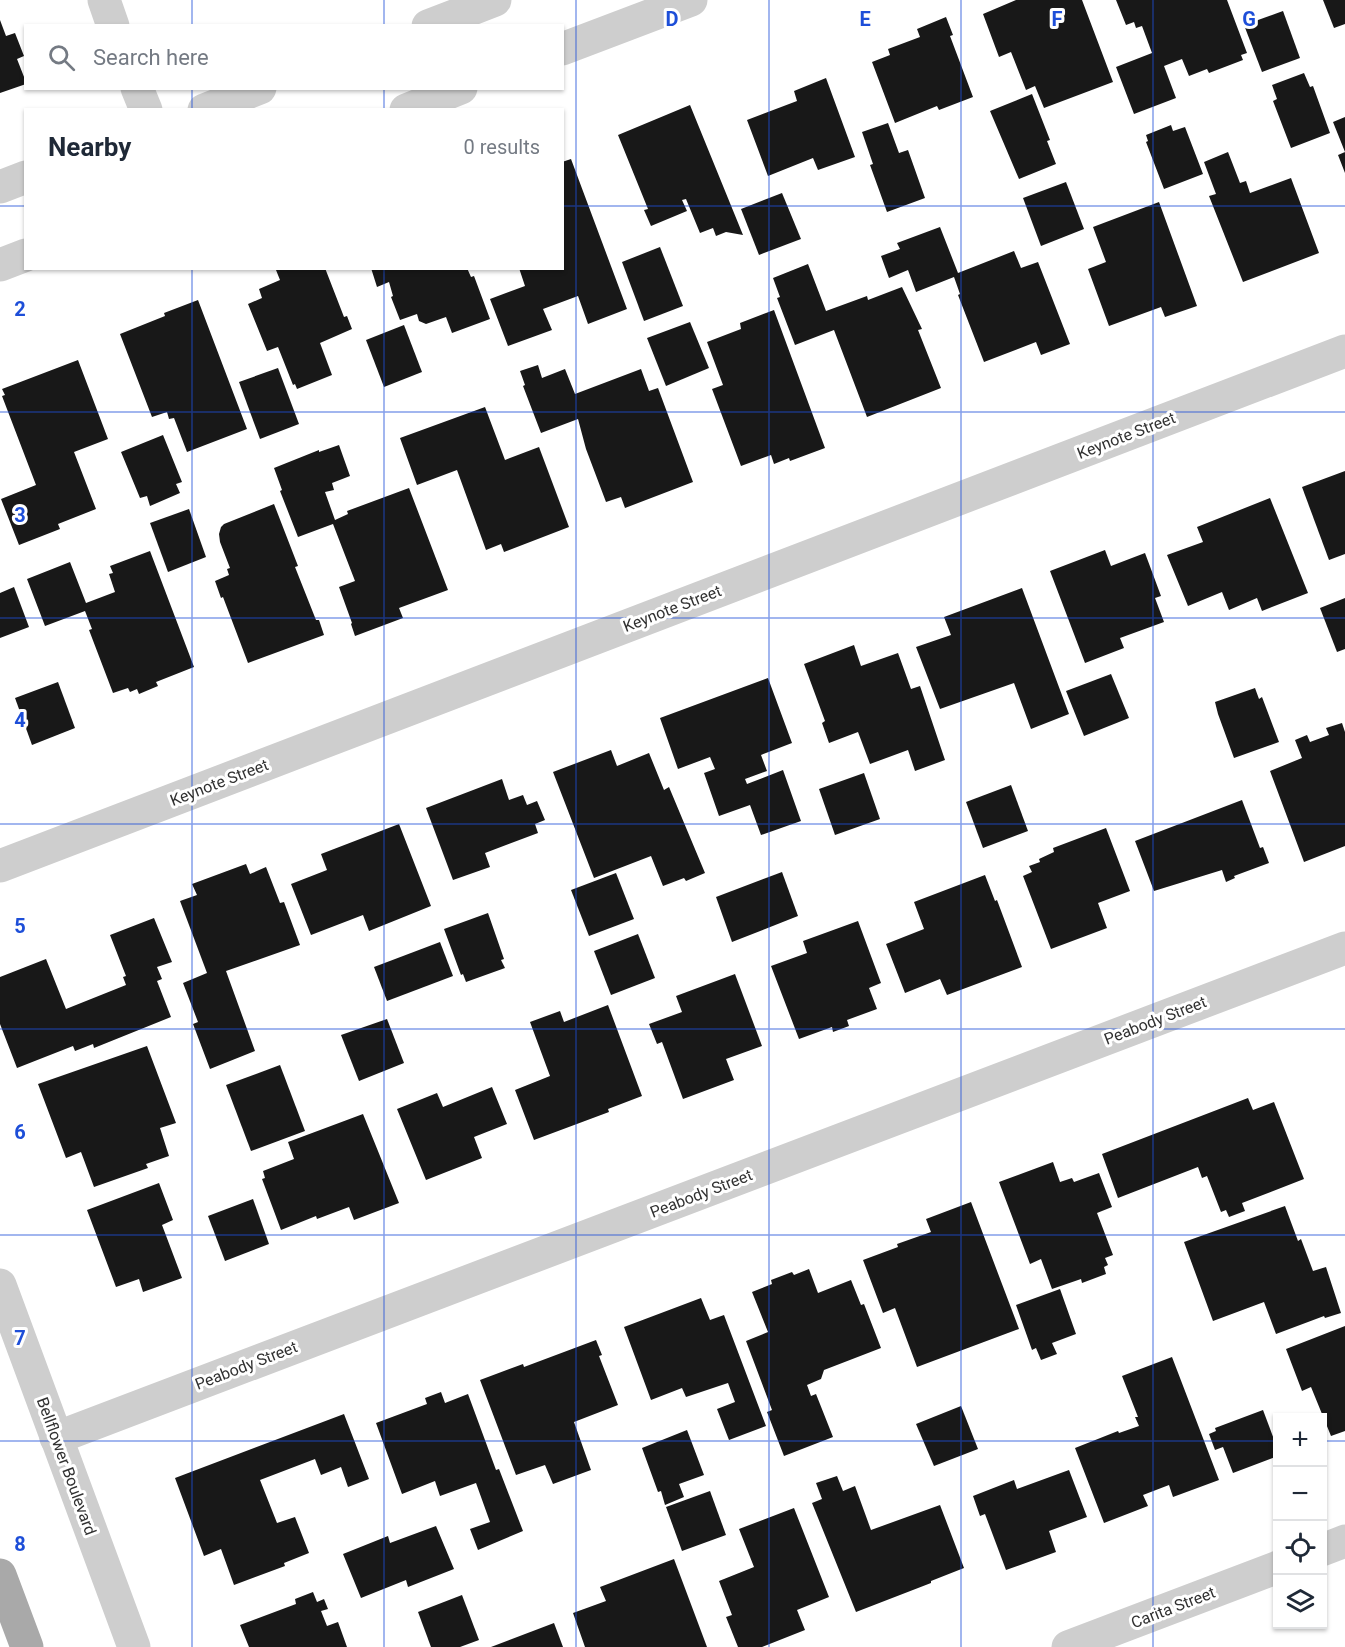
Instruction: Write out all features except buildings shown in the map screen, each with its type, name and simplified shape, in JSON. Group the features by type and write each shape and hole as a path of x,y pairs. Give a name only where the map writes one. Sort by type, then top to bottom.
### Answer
{"main road":[{"path":"0,1575 27,1647"}],"street":[{"path":"104,0 112,24"},
{"path":"433,24 495,0"},
{"path":"564,48 691,0"},
{"path":"138,90 145,108"},
{"path":"209,108 255,90"},
{"path":"411,108 455,90"},
{"path":"0,187 24,178"},
{"path":"0,265 24,256"},
{"name":"Keynote Street","path":"0,866 1345,351"},
{"name":"Peabody Street","path":"56,1438 1343,956"},
{"name":"Bellflower Boulevard","path":"0,1285 134,1647"},
{"path":"1327,1548 1345,1541"},
{"name":"Carita Street","path":"1068,1647 1273,1569"}]}
